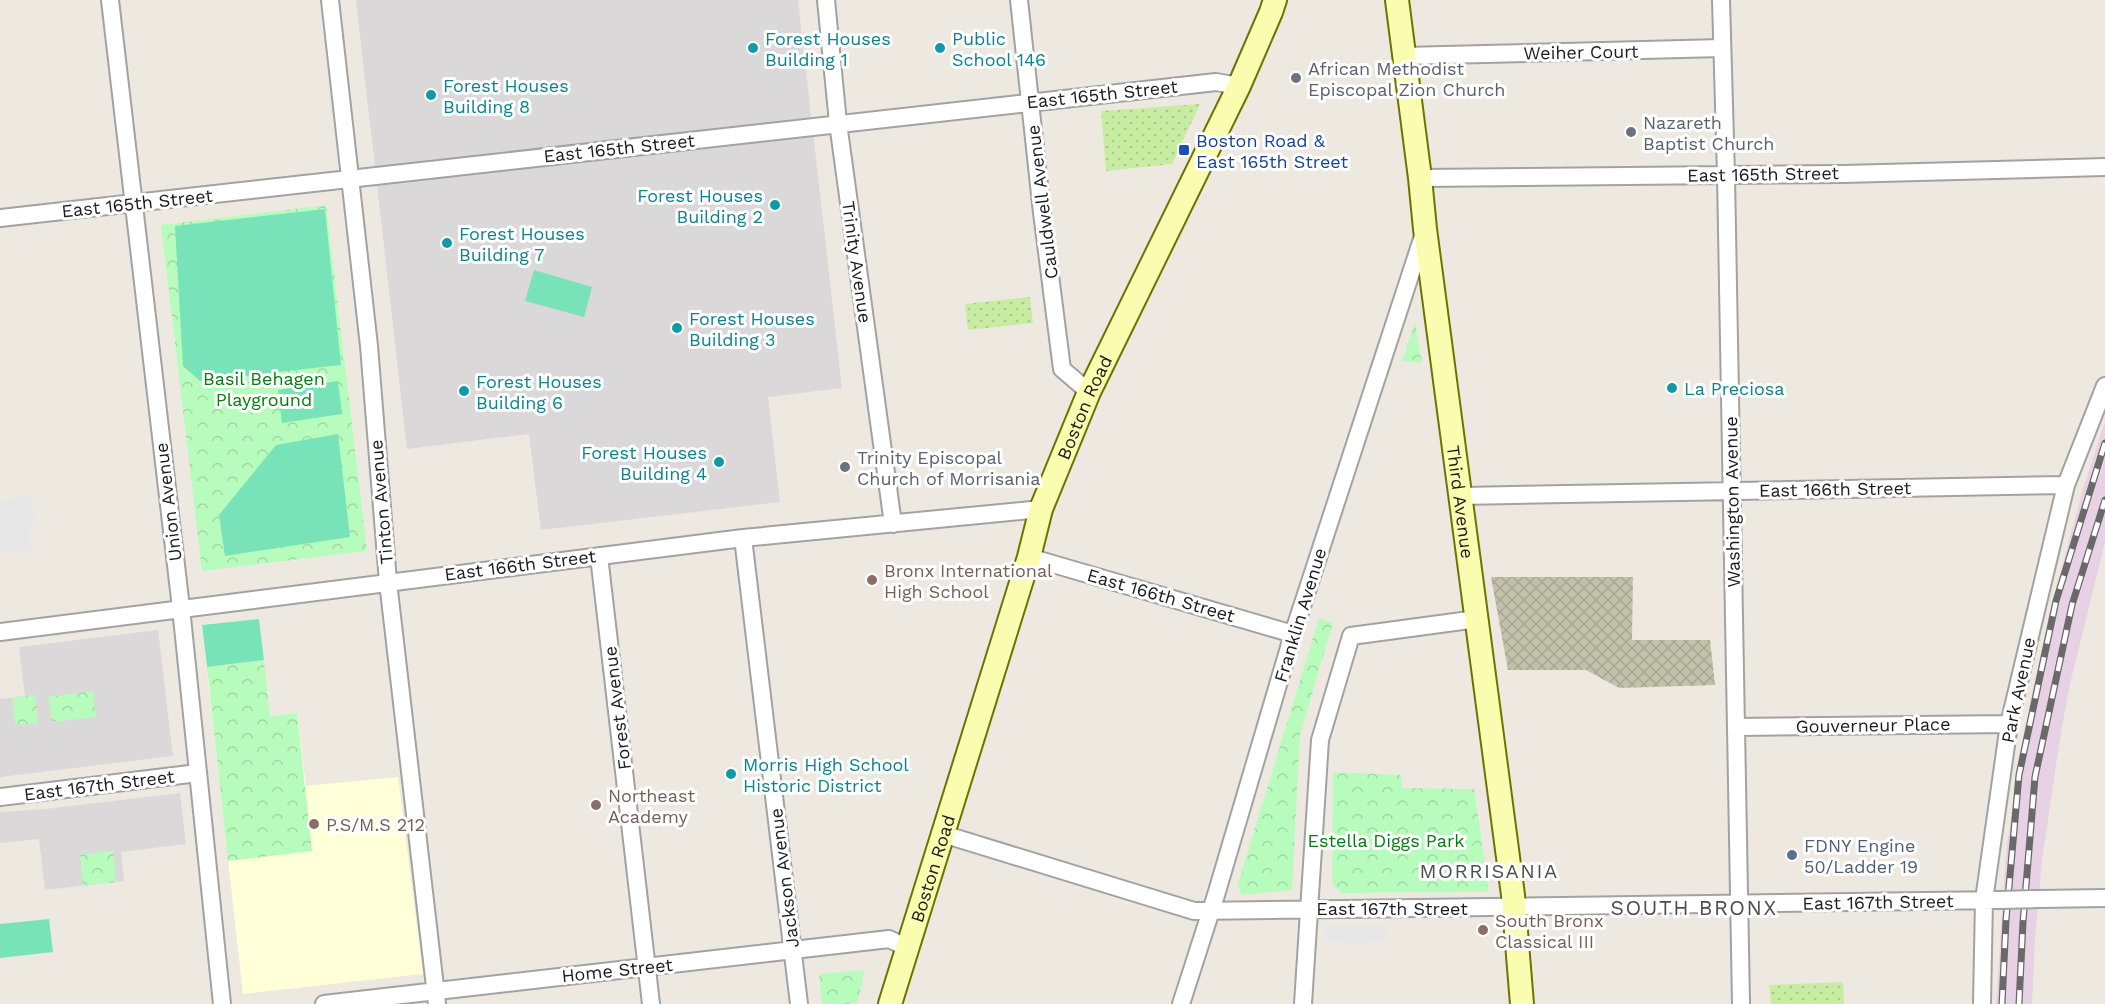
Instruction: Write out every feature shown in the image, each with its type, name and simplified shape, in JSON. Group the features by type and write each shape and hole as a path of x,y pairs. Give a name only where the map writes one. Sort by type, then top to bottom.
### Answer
{"main road":[{"name":"Boston Road","path":"890,1004 1029,557 1041,509 1089,392 1239,86 1275,0"},
{"name":"Third Avenue","path":"1397,0 1514,908 1522,1004"}],"street":[{"name":"Union Avenue","path":"110,0 181,608 222,1004"},
{"name":"Tinton Avenue","path":"330,0 369,346 388,582 436,997"},
{"name":"Trinity Avenue","path":"826,0 838,123 893,524"},
{"name":"Cauldwell Avenue","path":"1019,0 1062,369 1089,392"},
{"name":"Washington Avenue","path":"1721,0 1742,1004"},
{"name":"Weiher Court","path":"1404,56 1722,48"},
{"name":"East 165th Street","path":"0,218 1030,101 1216,82 1239,86"},
{"name":"East 165th Street","path":"1420,178 1726,175 2105,166"},
{"name":"Franklin Avenue","path":"1181,1004 1293,634 1425,229"},
{"name":"Park Avenue","path":"1982,1004 2008,724 2066,485 2105,386"},
{"name":"East 166th Street","path":"1461,496 2066,485"},
{"name":"East 166th Street","path":"0,632 743,538 1041,509"},
{"name":"Jackson Avenue","path":"743,538 799,1004"},
{"name":"Forest Avenue","path":"599,556 651,1004"},
{"name":"East 166th Street","path":"1029,557 1293,634"},
{"path":"1303,1004 1320,740 1351,636 1477,619"},
{"name":"Gouverneur Place","path":"1737,727 2008,724"},
{"name":"East 167th Street","path":"0,797 198,773"},
{"name":"East 167th Street","path":"943,834 1194,911 2105,898"},
{"name":"Home Street","path":"324,1004 436,997 647,967 889,939 908,948"}],"shaded area":[{"path":"356,0 798,0 842,388 768,397 780,502 541,530 529,434 407,449"},
{"path":"2105,421 2105,542 2070,684 2061,732 2042,860 2032,1004 1996,1004 2006,853 2020,752 2049,615 2083,489"},
{"path":"32,497 36,524 28,525 31,549 0,552 0,501"},
{"path":"1491,577 1633,577 1632,640 1710,640 1715,685 1619,688 1586,670 1508,670"},
{"name":"P.S/M.S 212","path":"259,619 270,716 297,713 306,786 398,777 423,974 243,994 202,625"},
{"path":"158,630 173,756 0,777 0,699 25,696 19,647"},
{"path":"180,793 186,844 121,852 124,881 45,890 39,839 0,843 0,812 46,809"},
{"path":"1325,925 1387,925 1387,941 1367,940 1367,943 1325,940"}],"green space":[{"path":"1200,104 1172,164 1106,171 1101,111"},
{"name":"Basil Behagen Playground","path":"326,205 367,551 202,571 161,225"},
{"path":"325,209 341,365 200,381 183,366 175,226"},
{"path":"534,270 592,287 584,317 525,301"},
{"path":"1030,297 1033,323 968,330 965,304"},
{"path":"1415,322 1422,363 1402,361"},
{"path":"338,381 342,414 282,423 278,390"},
{"path":"338,434 350,537 225,556 219,515 276,445"},
{"path":"1319,618 1333,623 1300,735 1292,890 1243,895 1237,887"},
{"path":"259,619 264,660 207,667 202,625"},
{"path":"264,660 270,716 297,713 312,851 228,861 207,667"},
{"path":"93,691 96,717 52,722 48,697"},
{"path":"35,695 38,723 15,725 12,698"},
{"name":"Estella Diggs Park","path":"1333,772 1401,775 1402,788 1474,789 1489,892 1341,893 1332,884"},
{"path":"113,851 116,882 83,886 80,855"},
{"path":"49,919 53,952 0,958 0,924"},
{"path":"865,970 857,1004 822,1004 819,974"},
{"path":"1843,982 1844,1004 1771,1004 1769,985"}],"railway":[{"path":"2002,1004 2006,920 2019,775 2056,601 2105,443"},
{"path":"2019,1004 2035,777 2072,605 2105,500"}],"place":[{"name":"Forest Houses Building 1","path":"753,48"},
{"name":"Public School 146","path":"940,48"},
{"name":"African Methodist Episcopal Zion Church","path":"1296,78"},
{"name":"Forest Houses Building 8","path":"431,95"},
{"name":"Nazareth Baptist Church","path":"1631,132"},
{"name":"Boston Road & East 165th Street","path":"1184,150"},
{"name":"Forest Houses Building 2","path":"775,205"},
{"name":"Forest Houses Building 7","path":"447,243"},
{"name":"Forest Houses Building 3","path":"677,328"},
{"name":"La Preciosa","path":"1672,388"},
{"name":"Forest Houses Building 6","path":"464,391"},
{"name":"Forest Houses Building 4","path":"719,462"},
{"name":"Trinity Episcopal Church of Morrisania","path":"845,467"},
{"name":"Bronx International High School","path":"872,580"},
{"name":"Morris High School Historic District","path":"731,774"},
{"name":"Northeast Academy","path":"596,805"},
{"name":"P.S/M.S 212","path":"314,824"},
{"name":"FDNY Engine 50/Ladder 19","path":"1792,855"},
{"name":"South Bronx Classical III","path":"1483,930"}],"district":[{"name":"MORRISANIA","path":"1489,871"},
{"name":"SOUTH BRONX","path":"1694,907"}]}
